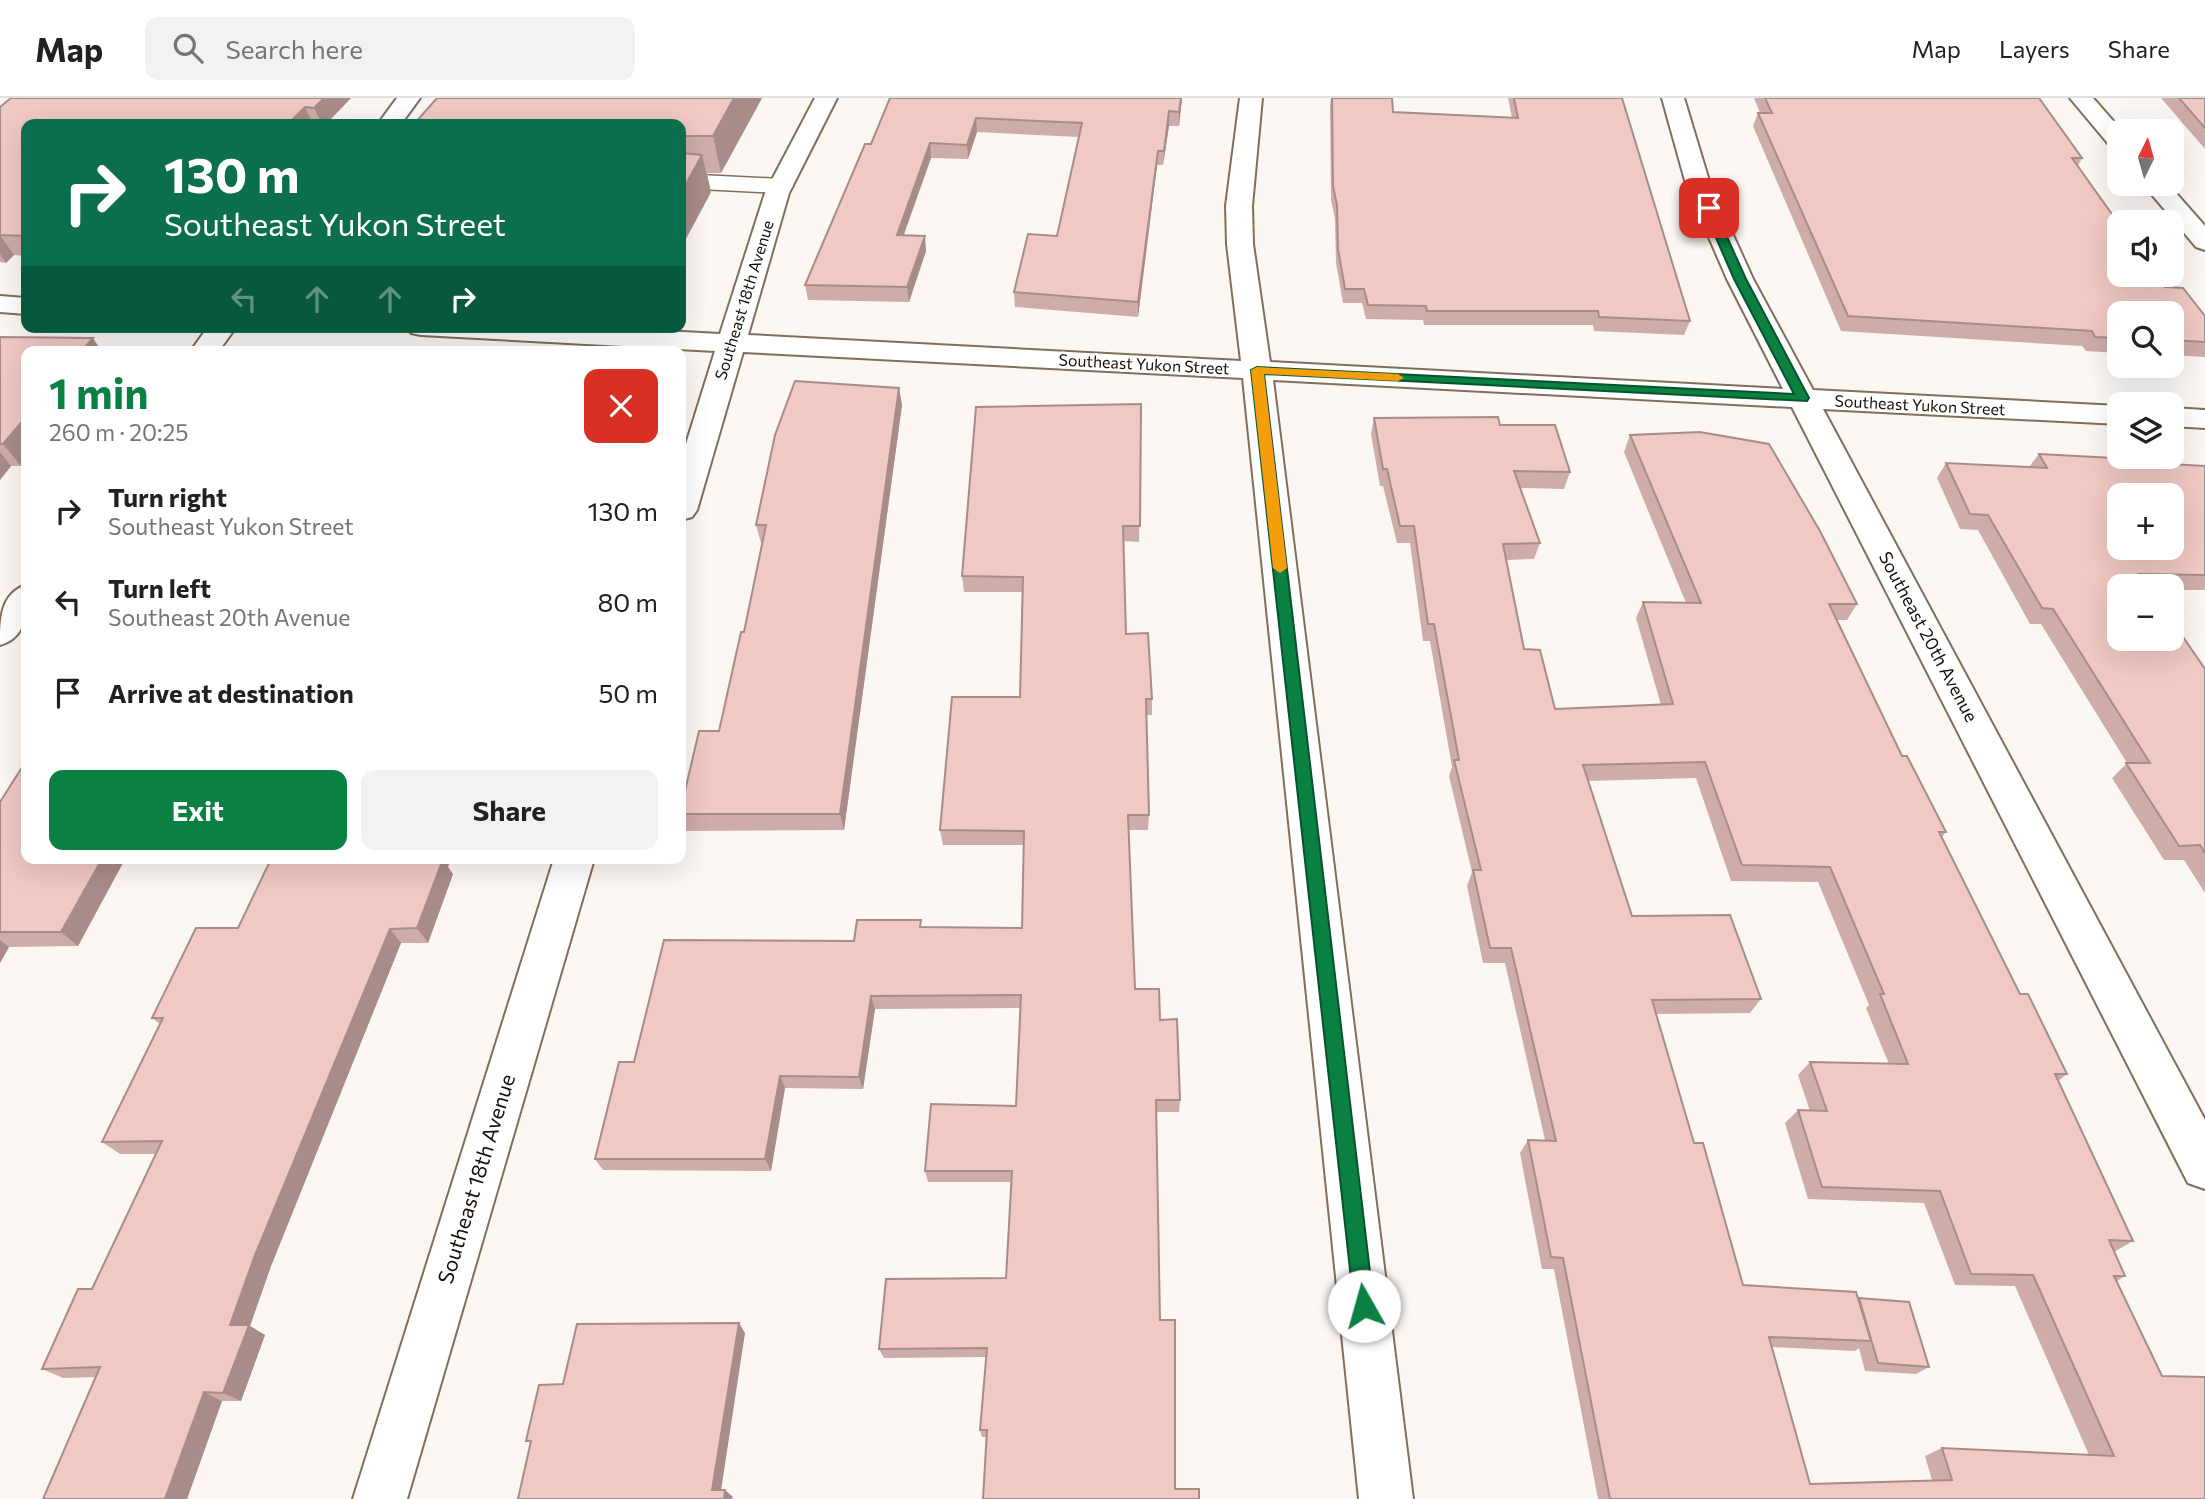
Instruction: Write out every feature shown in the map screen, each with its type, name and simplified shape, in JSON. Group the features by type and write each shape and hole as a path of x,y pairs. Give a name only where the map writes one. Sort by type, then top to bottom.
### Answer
{"street":[{"path":"393,119 409,98"},
{"name":"Southeast 18th Avenue","path":"686,494 781,186 826,98"},
{"path":"1251,98 1239,206 1240,244 1257,370 1386,1499"},
{"name":"Southeast 20th Avenue","path":"1673,98 1698,184 1740,279 2205,1167"},
{"path":"2081,98 2107,128"},
{"path":"2165,196 2205,242"},
{"path":"0,304 21,306"},
{"name":"Southeast Yukon Street","path":"549,333 2107,414"},
{"path":"2184,418 2205,419"},
{"path":"0,633 21,604"},
{"name":"Southeast 18th Avenue","path":"380,1499 572,864"}],"lane":[{"path":"686,181 781,186"}],"building":[{"path":"11,98 324,98 314,108 305,107 293,119 21,119 21,236 0,235 0,107"},
{"path":"437,98 734,98 713,136 686,136 686,119 418,119"},
{"path":"890,98 1181,98 1179,112 1169,111 1164,151 1158,151 1138,302 1014,292 1028,234 1057,236 1082,123 976,118 967,145 930,143 897,235 925,236 907,287 805,285 865,144 871,144"},
{"path":"1332,98 1392,98 1393,112 1518,118 1514,98 1622,98 1690,321 1599,317 1598,311 1427,311 1426,306 1368,305 1364,289 1345,289 1338,249 1337,205 1333,186"},
{"path":"1765,98 2039,98 2082,158 2072,158 2109,210 2107,287 2183,288 2205,316 2205,342 2184,341 2184,301 2107,301 2107,338 2095,337 2092,331 1848,316 1758,113 1772,113"},
{"path":"2179,98 2205,98 2205,128"},
{"path":"686,153 702,155 686,184"},
{"path":"0,338 93,338 86,346 21,346 21,423 3,444 0,444"},
{"path":"795,381 899,388 840,814 686,814 686,787 699,731 719,731 741,632 744,632 766,525 756,525 775,435"},
{"path":"1141,404 1140,526 1123,526 1126,634 1148,633 1152,699 1146,699 1149,815 1128,815 1135,989 1159,989 1160,1020 1177,1019 1180,1100 1156,1100 1160,1320 1175,1320 1175,1489 1199,1489 1199,1499 983,1499 987,1430 980,1430 987,1348 879,1349 886,1279 1006,1278 1012,1171 925,1171 931,1104 1016,1106 1021,995 871,996 859,1077 780,1076 765,1159 595,1159 619,1062 634,1062 664,940 854,941 857,920 921,920 920,927 1022,928 1024,831 940,830 952,697 1020,697 1023,577 962,576 976,407"},
{"path":"1498,417 1500,425 1555,425 1570,472 1514,471 1540,543 1503,544 1524,649 1540,650 1555,709 1673,704 1643,602 1701,603 1630,435 1700,432 1769,444 1820,531 1857,604 1829,604 1902,756 1907,756 1946,832 1939,832 2020,994 2028,994 2067,1074 2055,1074 2133,1241 2109,1240 2125,1276 2114,1276 2162,1376 2205,1377 2205,1499 1610,1499 1563,1258 1551,1257 1528,1140 1556,1141 1511,948 1490,948 1473,870 1481,870 1454,760 1459,760 1434,624 1428,624 1414,526 1400,526 1387,469 1383,469 1374,418","holes":["1705,762 1742,865 1830,867 1884,994 1880,994 1908,1064 1810,1062 1827,1111 1798,1110 1822,1187 1940,1191 1971,1274 2033,1275 2114,1456 1942,1448 1952,1480 1810,1484 1769,1337 1871,1341 1856,1292 1743,1285 1703,1143 1694,1143 1652,1000 1761,999 1730,915 1632,916 1583,765"]},
{"path":"2039,454 2107,458 2107,469 2184,469 2184,465 2205,466 2205,575 2107,574 2107,651 2184,651 2184,638 2205,669 2205,853 2200,845 2179,846 2126,763 2150,763 2053,609 2042,608 1988,515 1970,514 1946,463 2047,468"},
{"path":"21,769 21,864 99,864 61,932 0,932 0,802"},
{"path":"269,864 441,864 417,928 390,929 255,1255 230,1325 249,1325 223,1393 204,1392 165,1499 43,1499 100,1367 42,1369 78,1289 92,1289 162,1141 102,1142 163,1018 152,1018 196,928 238,928"},
{"path":"1859,1298 1909,1302 1929,1367 1878,1363"},
{"path":"739,1323 712,1490 725,1490 724,1499 518,1499 531,1441 526,1441 539,1385 563,1384 577,1324"}],"slow traffic":[{"path":"1280,568 1257,370 1398,378"}],"route":[{"path":"1364,1306 1257,370 1803,398 1740,279 1709,208"}]}
